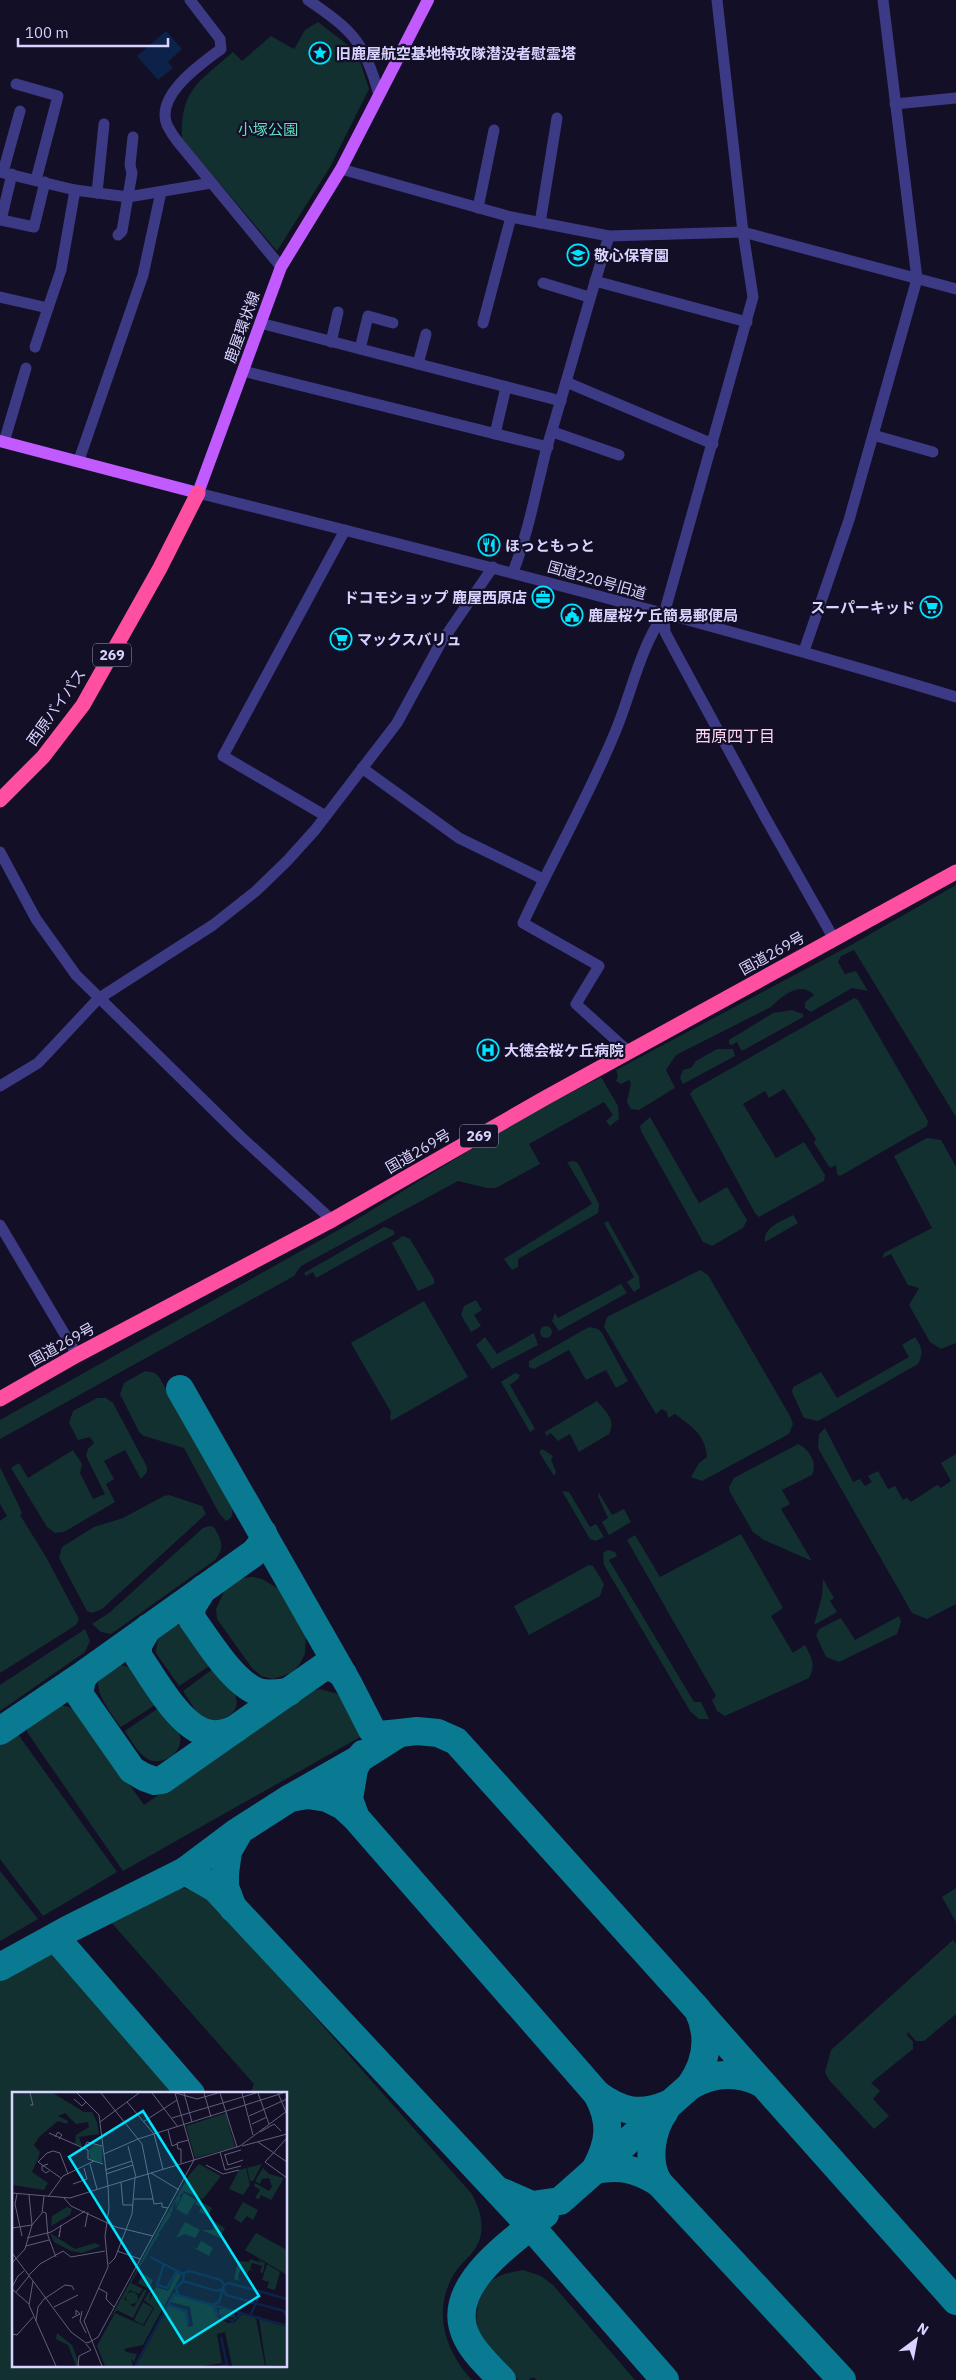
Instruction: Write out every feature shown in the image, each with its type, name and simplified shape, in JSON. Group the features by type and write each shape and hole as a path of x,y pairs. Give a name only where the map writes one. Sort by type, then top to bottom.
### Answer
{"highway":[{"name":"西原バイパス","path":"0,800 43,756 83,705 160,568 198,493"},
{"name":"国道269号","path":"0,1399 77,1355 332,1220 628,1052 956,872"}],"main road":[{"name":"鹿屋環状線","path":"198,493 281,267 341,169 428,0"},
{"path":"2,442 79,460 198,493"}],"street":[{"path":"308,0 341,22 356,38 372,69 379,95"},
{"path":"628,1052 576,1004 599,966 523,923 596,775 616,729 652,631 664,614 753,297 743,232 717,0"},
{"path":"804,652 849,520 917,279 882,0"},
{"path":"197,2 220,40 220,49 186,76 174,91 166,107 166,124 211,184 281,267"},
{"path":"16,84 58,96 41,181 39,229 0,222 5,173 20,111"},
{"path":"895,104 956,98"},
{"path":"540,223 557,118"},
{"path":"97,193 104,124"},
{"path":"478,208 494,130"},
{"path":"118,235 122,231 128,197 134,137"},
{"path":"341,169 511,218 609,236 743,232 956,289"},
{"path":"5,173 75,190 128,197 211,184"},
{"path":"35,347 61,270 75,190"},
{"path":"79,460 143,275 161,192"},
{"path":"483,323 511,218"},
{"path":"513,572 523,546 589,297 609,236"},
{"path":"595,282 747,322"},
{"path":"543,283 589,297"},
{"path":"0,297 48,308"},
{"path":"331,342 338,312"},
{"path":"360,349 368,316 393,323"},
{"path":"260,323 561,401"},
{"path":"418,364 426,334"},
{"path":"2,442 26,368"},
{"path":"243,371 548,447"},
{"path":"566,382 713,444"},
{"path":"495,434 506,387"},
{"path":"553,432 619,455"},
{"path":"873,435 933,452"},
{"name":"国道220号旧道","path":"198,493 513,572 804,652 956,697"},
{"path":"324,815 223,756 345,530"},
{"path":"0,1086 38,1063 98,999 213,925 256,891 287,861 397,723 440,644 493,567"},
{"path":"664,614 665,632 765,817 834,939"},
{"path":"362,768 459,838 544,879"},
{"path":"0,852 36,919 76,975 98,999 240,1136 332,1220"},
{"path":"0,1225 77,1355"}],"green space":[{"name":"小塚公園","path":"318,22 357,52 369,89 330,167 277,251 182,139 184,109 188,97 194,88 233,52 242,61 271,36 294,49 305,30"},
{"path":"956,885 956,1117 854,950 841,956 838,962 845,974 856,971 868,991 852,988 811,1012 805,1008 805,1002 814,995 803,989 791,991 771,1007 676,1055 666,1070 675,1088 639,1110 631,1109 627,1102 631,1083 629,1080 621,1084 616,1081 618,1077 616,1070 851,945"},
{"path":"854,998 858,1000 928,1121 927,1126 840,1176 837,1174 836,1165 830,1168 814,1143 816,1139 784,1089 769,1098 765,1091 743,1104 776,1158 804,1142 825,1175 824,1181 759,1217 755,1213 690,1094 693,1090"},
{"path":"792,1010 803,1014 803,1017 744,1050 741,1050 737,1042 732,1045 729,1044 729,1040 773,1013"},
{"path":"717,1049 733,1049 735,1056 683,1084 680,1078 683,1070 691,1068 696,1061"},
{"path":"601,1077 618,1106 619,1119 610,1126 606,1121 613,1115 604,1102 529,1144 540,1164 496,1188 487,1188 458,1181 301,1266 294,1276 0,1439 0,1420 349,1224 524,1117"},
{"path":"650,1117 699,1203 727,1187 747,1220 743,1228 712,1246 703,1242 641,1131 640,1126"},
{"path":"927,1138 941,1140 956,1167 956,1343 941,1349 930,1342 909,1305 919,1288 908,1285 891,1254 882,1258 884,1253 932,1228 894,1156"},
{"path":"574,1161 578,1163 599,1204 598,1213 518,1259 518,1267 512,1270 504,1259 592,1204 567,1162"},
{"path":"793,1215 798,1223 765,1242 765,1237 770,1228"},
{"path":"608,1221 639,1277 640,1288 634,1292 627,1282 634,1277 604,1223"},
{"path":"384,1227 393,1230 395,1234 316,1278 313,1272 306,1276 304,1273"},
{"path":"403,1236 410,1239 434,1279 434,1284 418,1291 392,1243"},
{"path":"700,1270 708,1275 793,1424 789,1434 702,1481 691,1477 699,1463 707,1457 704,1442 692,1427 675,1414 668,1418 667,1412 662,1409 656,1414 604,1327 607,1317"},
{"path":"621,1284 627,1293 559,1331 552,1321 555,1313 558,1318"},
{"path":"476,1300 482,1310 474,1315 481,1326 471,1332 461,1315 464,1306"},
{"path":"424,1301 468,1377 391,1421 391,1412 351,1343"},
{"path":"544,1326 548,1326 552,1332 548,1338 544,1338 540,1334 540,1330"},
{"path":"589,1327 598,1329 602,1333 628,1381 616,1388 606,1370 586,1380 569,1350 534,1369 529,1367 529,1361"},
{"path":"534,1333 538,1345 492,1369 476,1345 485,1337 497,1354"},
{"path":"915,1337 921,1350 918,1364 818,1421 804,1418 792,1392 793,1387 821,1372 837,1398 909,1357 902,1345"},
{"path":"145,1371 155,1373 159,1377 232,1506 232,1515 228,1520 226,1521 219,1513 184,1448 144,1436 139,1432 120,1394 124,1383"},
{"path":"515,1373 520,1375 510,1385 535,1429 530,1432 501,1382"},
{"path":"97,1398 106,1398 113,1403 147,1467 147,1472 141,1479 125,1450 104,1461 114,1479 106,1484 115,1502 64,1532 55,1533 47,1527 11,1468 19,1463 28,1478 73,1450 82,1464 80,1473 93,1499 105,1494 86,1456 88,1449 94,1443 90,1437 78,1440 69,1423 73,1411"},
{"path":"597,1401 611,1420 612,1424 609,1434 579,1452 570,1434 558,1441 551,1433 546,1436 545,1432"},
{"path":"825,1428 853,1482 860,1479 865,1486 872,1482 868,1476 878,1471 888,1489 895,1486 903,1500 907,1498 911,1502 937,1485 941,1488 951,1481 941,1463 956,1454 956,1604 927,1619 912,1613 818,1448 819,1434"},
{"path":"798,1444 809,1453 813,1461 814,1470 812,1475 782,1490 790,1504 781,1509 812,1561 764,1540 753,1532 729,1487 734,1478"},
{"path":"542,1449 553,1456 551,1460 556,1472 554,1476 539,1452"},
{"path":"0,1467 20,1508 22,1514 20,1515 46,1557 79,1619 76,1625 0,1673 0,1521 7,1516 0,1504"},
{"path":"562,1491 569,1492 590,1527 596,1524 604,1537 596,1541 590,1539"},
{"path":"599,1493 612,1515 624,1509 631,1522 609,1535 602,1522 608,1518 598,1496"},
{"path":"169,1495 202,1506 206,1514 102,1609 92,1613 87,1611 59,1558 62,1547 94,1527 123,1518"},
{"path":"214,1527 221,1544 220,1552 215,1560 111,1634 101,1632 92,1624 109,1613 203,1528"},
{"path":"741,1534 783,1608 771,1616 793,1653 805,1645 813,1665 809,1678 725,1716 717,1711 712,1700 716,1696 627,1540 635,1535 660,1577"},
{"path":"608,1550 615,1552 617,1556 609,1560 694,1702 701,1702 709,1719 699,1719 690,1711 604,1565 603,1553"},
{"path":"589,1565 593,1566 604,1584 600,1596 529,1635 514,1606"},
{"path":"253,1577 262,1579 284,1592 306,1633 305,1654 299,1665 291,1673 273,1679 261,1676 252,1668 217,1619 216,1609 227,1585 242,1578"},
{"path":"823,1579 834,1598 830,1601 837,1612 814,1625 822,1596"},
{"path":"899,1616 901,1622 897,1634 839,1662 826,1657 816,1635 819,1629 841,1618 855,1640"},
{"path":"171,1626 190,1627 214,1663 179,1686 156,1653 157,1643 161,1635"},
{"path":"85,1629 90,1641 85,1652 0,1711 0,1685"},
{"path":"121,1665 137,1674 156,1701 155,1705 121,1727 104,1701 98,1683 101,1675 108,1669"},
{"path":"217,1666 229,1682 237,1705 233,1712 226,1717 213,1722 200,1717 183,1691"},
{"path":"320,1689 338,1694 362,1736 123,1871 27,1732 30,1723 34,1719 54,1707 69,1707 78,1712 144,1805 303,1693"},
{"path":"160,1707 177,1728 180,1742 175,1753 170,1757 164,1760 152,1761 140,1753 125,1731"},
{"path":"17,1733 117,1872 43,1916 0,1859 0,1745"},
{"path":"0,1871 38,1919 0,1941"},
{"path":"172,1886 197,1891 214,1903 471,2193 478,2207 482,2223 480,2239 471,2254 454,2274 447,2288 443,2316 449,2343 463,2369 472,2380 0,2380 0,1981 56,1950 182,2092 12,2092 12,2368 288,2368 288,2092 251,2092 254,2084 110,1921 110,1918"},
{"path":"956,1888 956,1922 942,1897"},
{"path":"953,1940 956,1944 956,2014 924,2041 916,2041 908,2032 907,2035 913,2042 913,2049 871,2083 880,2091 873,2099 889,2116 874,2129 829,2080 825,2072 831,2050"},
{"path":"523,2270 541,2276 553,2285 635,2380 537,2380 533,2377 528,2380 518,2380 482,2339 476,2316 483,2291 494,2279 501,2275"}],"water":[{"path":"166,31 182,49 168,62 173,68 158,80 137,56"}],"taxiway":[{"path":"180,1389 349,1685 372,1730 379,1735 400,1733"},
{"path":"263,1533 263,1542 254,1553 87,1672 82,1679 79,1694 132,1770 155,1781 162,1780 325,1666 332,1667 343,1674"},
{"path":"203,1589 191,1608 192,1619 230,1671 239,1680 258,1692 270,1694 289,1692"},
{"path":"148,1628 138,1645 138,1656 180,1715 201,1731 212,1734 221,1734 235,1729"},
{"path":"0,1731 87,1672"},
{"path":"356,1818 349,1799 354,1769 359,1759 400,1733 417,1731 438,1733 456,1741 698,2010 702,2020 705,2030 705,2049 700,2068 690,2086 560,2201 532,2205 502,2192"},
{"path":"294,1796 359,1759 363,1754"},
{"path":"233,1908 225,1887 225,1873 228,1851 240,1830 290,1798 308,1795 327,1798 343,1806 356,1818 597,2094 615,2105 631,2110 649,2110 668,2104"},
{"path":"185,1871 237,1832"},
{"path":"0,1967 69,1929 185,1871 215,1888 533,2229 665,2380"},
{"path":"55,1937 189,2092"},
{"path":"701,2014 762,2083"},
{"path":"690,2086 708,2078 726,2075 744,2077 763,2084 956,2301"},
{"path":"596,2168 604,2149 607,2131 605,2114 597,2094"},
{"path":"665,2111 656,2127 651,2156 652,2166 659,2183 842,2380"},
{"path":"595,2170 628,2169 643,2174 659,2183"},
{"path":"502,2380 478,2355 467,2338 462,2319 464,2301 472,2284 484,2268 545,2214"}],"place":[{"name":"旧鹿屋航空基地特攻隊潜没者慰霊塔","path":"320,53"},
{"name":"敬心保育園","path":"578,255"},
{"name":"ほっともっと","path":"489,545"},
{"name":"ドコモショップ 鹿屋西原店","path":"543,597"},
{"name":"スーパーキッド","path":"931,607"},
{"name":"鹿屋桜ケ丘簡易郵便局","path":"572,615"},
{"name":"マックスバリュ","path":"341,639"},
{"name":"大徳会桜ケ丘病院","path":"488,1050"}],"district":[{"name":"西原四丁目","path":"735,736"}]}
